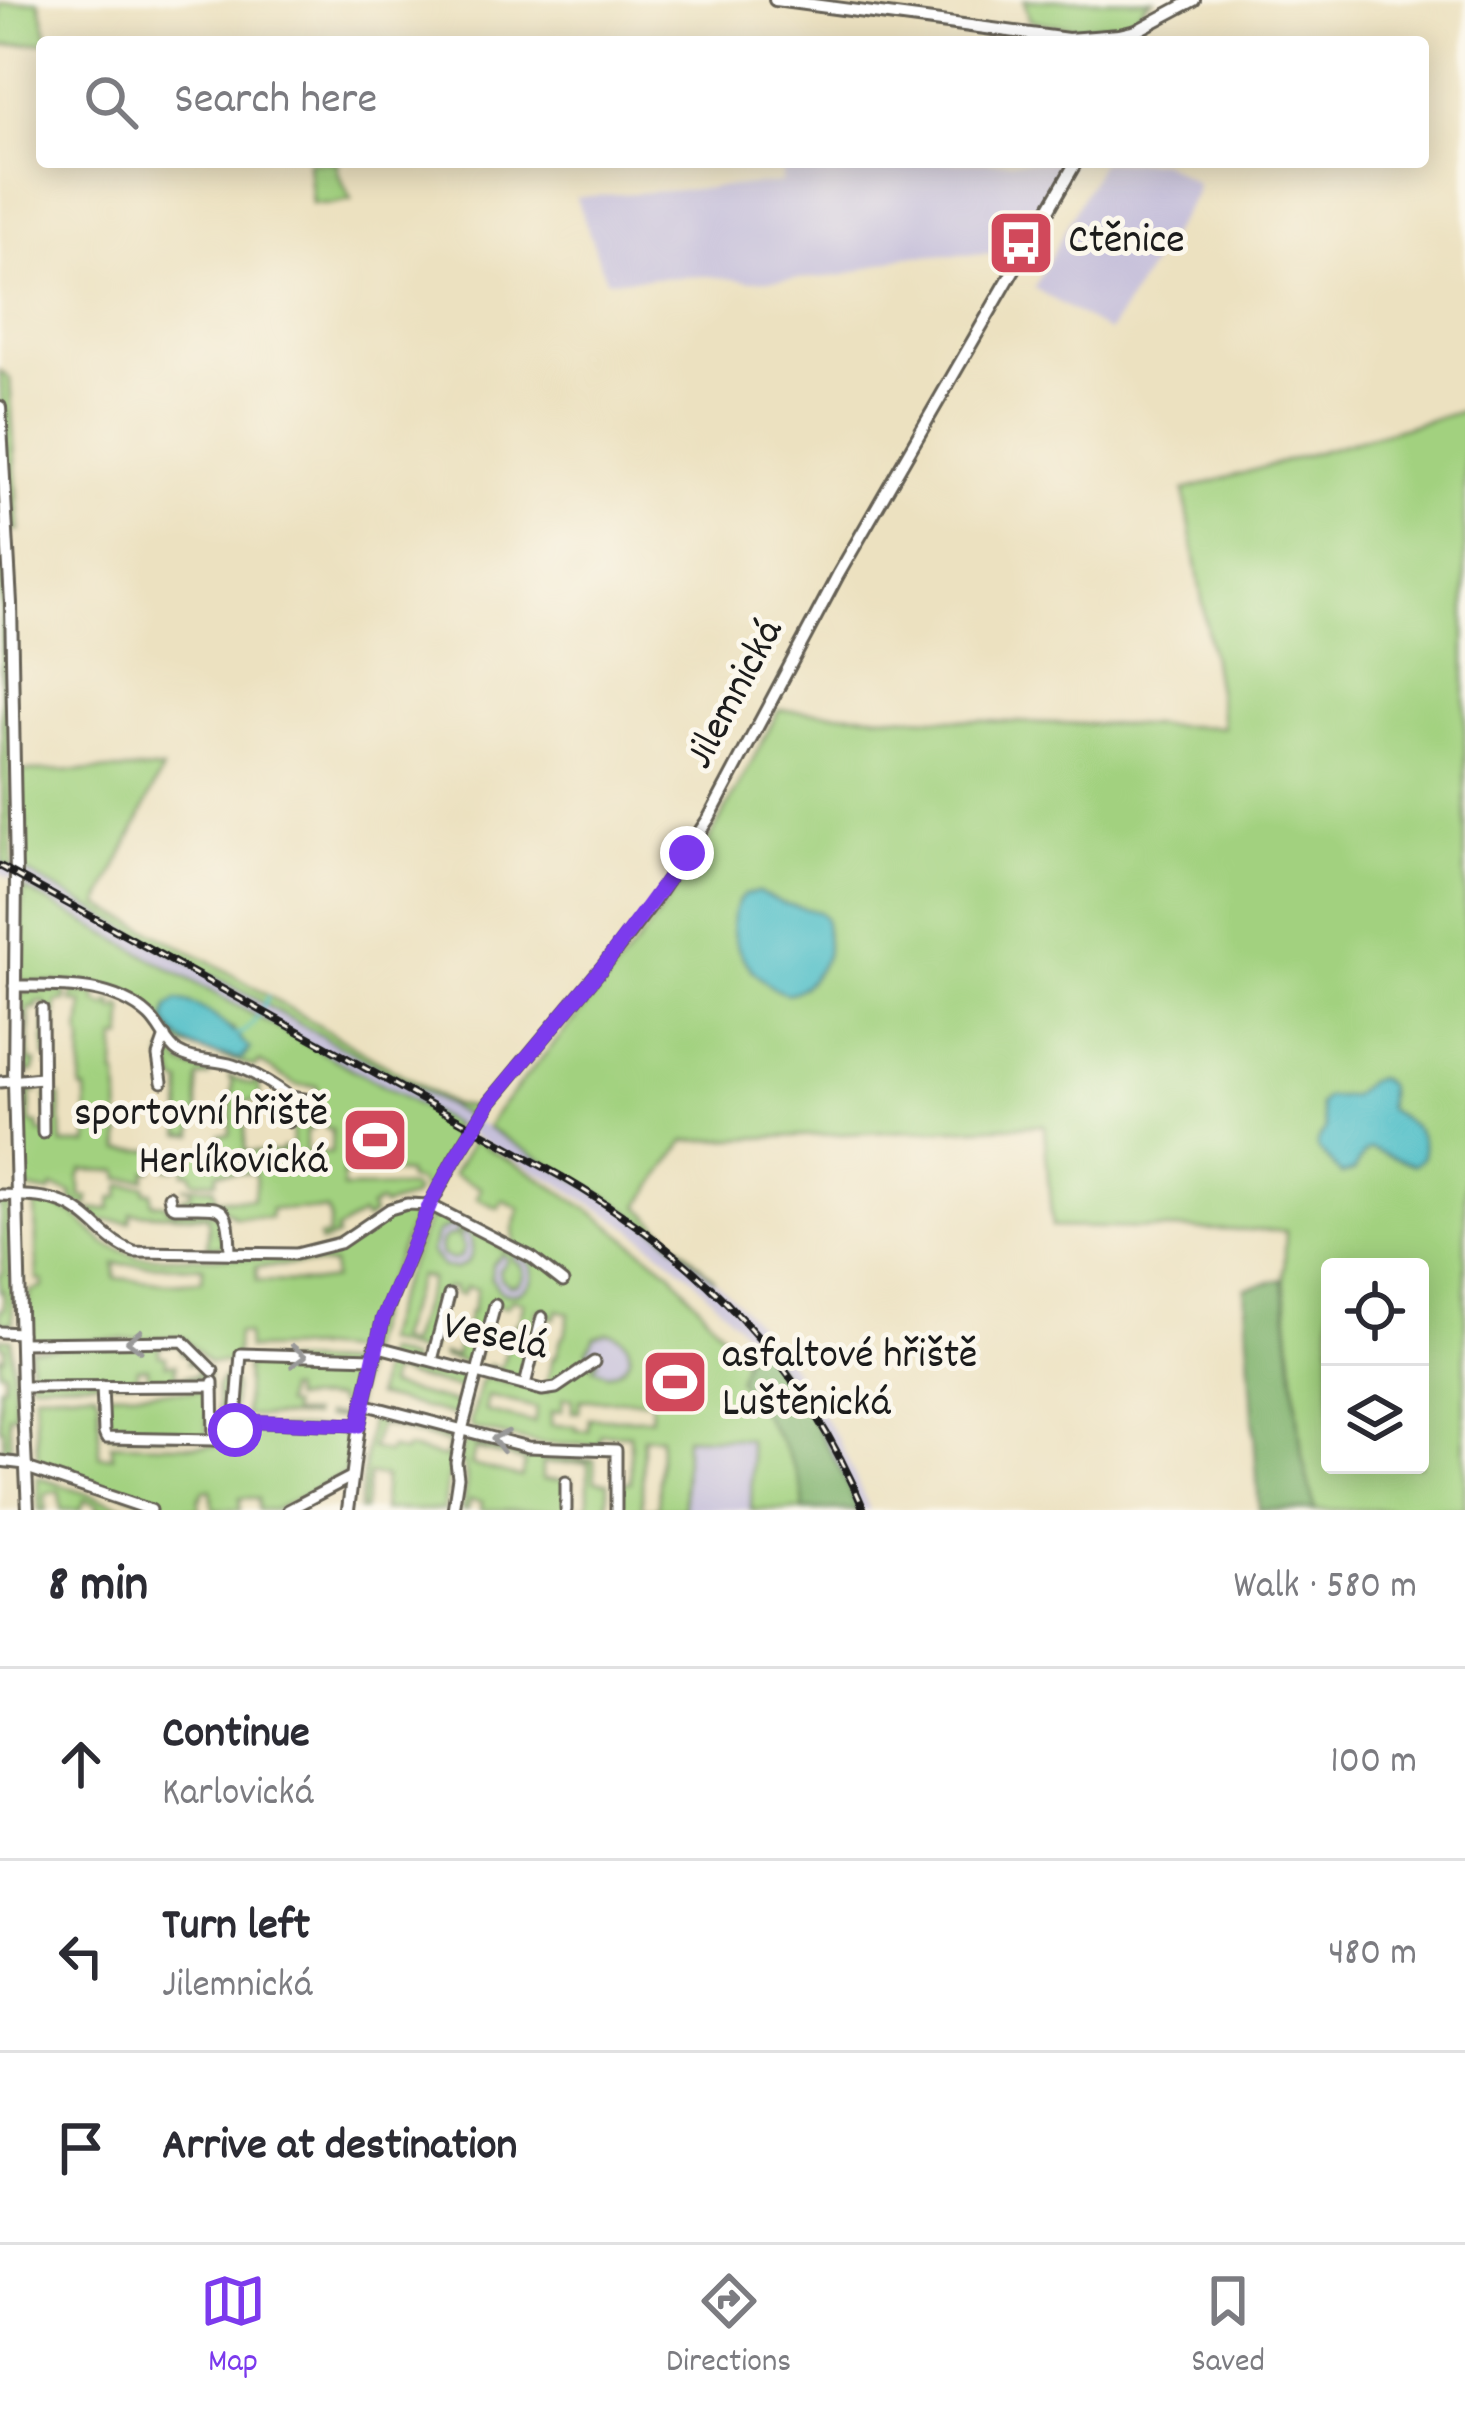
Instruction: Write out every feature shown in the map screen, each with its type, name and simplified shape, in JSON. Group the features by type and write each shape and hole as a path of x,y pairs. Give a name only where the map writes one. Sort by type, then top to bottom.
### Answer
{"street":[{"path":"775,0 1045,36"},
{"path":"1136,36 1194,0"},
{"name":"Jilemnická","path":"348,1510 374,1352 430,1204 478,1118 650,906 709,818 838,575 1073,168"},
{"path":"0,407 11,624 14,1082 28,1510"},
{"path":"14,986 98,991 139,1009 177,1052 231,1064 290,1097 318,1101"},
{"path":"42,1009 43,1133"},
{"path":"162,1082 158,1056 165,1036"},
{"path":"0,1082 41,1078"},
{"path":"290,1097 290,1122"},
{"path":"0,1195 41,1197 76,1208 117,1246 134,1252 315,1251 340,1243 390,1209 430,1204 532,1257 563,1282"},
{"path":"169,1196 175,1208 216,1208 224,1213 229,1221 230,1253"},
{"path":"432,1360 449,1295"},
{"path":"453,1510 456,1462 495,1305"},
{"path":"525,1385 542,1317"},
{"path":"0,1332 21,1338 183,1341 213,1371 238,1372"},
{"path":"102,1386 106,1438 214,1440 232,1436 241,1337"},
{"name":"Veselá","path":"242,1354 374,1352 432,1360 542,1390 556,1388 594,1362"},
{"path":"213,1371 214,1440"},
{"path":"22,1387 212,1386"},
{"path":"363,1404 528,1447 616,1450 616,1510"},
{"path":"236,1421 359,1425"},
{"path":"0,1461 25,1465 151,1510"},
{"path":"288,1510 351,1478"},
{"path":"566,1482 566,1510"}],"shaded area":[{"path":"783,168 1069,168 1021,254 908,256 841,276 815,278 606,280 576,197 781,183"},
{"path":"1098,168 1171,168 1196,183 1196,193 1109,332 1034,288"},
{"path":"0,858 565,1171 641,1219 699,1265 781,1351 838,1439 870,1510 857,1510 754,1342 689,1275 633,1230 558,1183 0,873"},
{"path":"452,1227 467,1233 473,1248 467,1263 452,1269 437,1263 431,1248 437,1233"},
{"path":"511,1252 526,1258 532,1273 526,1288 511,1294 496,1288 490,1273 496,1258"},
{"path":"609,1332 624,1338 630,1353 624,1368 609,1374 594,1368 588,1353 594,1338"},
{"path":"684,1437 749,1438 751,1510 683,1510"}],"green space":[{"path":"1024,0 1153,0 1132,22 1078,28 1030,21"},
{"path":"39,1 48,36 36,36 36,43 0,46 0,4"},
{"path":"309,168 338,168 351,200 312,203"},
{"path":"0,371 10,379 19,530 8,530"},
{"path":"1465,410 1465,1510 1315,1510 1302,1456 1284,1276 1286,1231 1052,1227 1044,1125 685,1141 639,1206 715,1280 617,1203 487,1128 653,923 699,856 779,710 1223,727 1184,490"},
{"path":"0,478 6,580 12,869 3,863"},
{"path":"162,770 99,905 211,962 453,1105 471,1107 472,1114 468,1117 19,868 20,836 27,821 19,815 19,771"},
{"path":"23,888 454,1125 448,1133 462,1141 430,1194 418,1182 408,1180 407,1173 380,1172 380,1168 343,1172 343,1188 411,1187 415,1193 383,1206 379,1202 370,1208 373,1214 366,1220 362,1215 336,1231 337,1237 320,1243 319,1237 328,1236 327,1210 271,1209 270,1218 235,1217 222,1207 183,1204 191,1189 183,1187 214,1187 216,1199 253,1199 254,1173 217,1172 216,1181 193,1181 191,1173 184,1173 184,1162 177,1162 176,1169 166,1169 166,1163 153,1162 145,1179 120,1179 119,1171 82,1170 81,1197 88,1197 88,1205 79,1205 72,1193 52,1187 50,1193 28,1189 19,1088 26,1082 37,1092 30,1093 31,1124 38,1124 39,1133 48,1133 46,1096 60,1096 62,1144 88,1144 86,1090 81,1089 83,1003 72,1002 73,992 97,995 96,1002 107,1007 110,1002 117,1011 120,1006 124,1009 123,1038 116,1039 115,1075 121,1150 220,1151 220,1135 230,1134 233,1083 229,1076 253,1085 259,1081 260,1101 245,1102 245,1152 281,1152 292,1147 292,1122 315,1125 306,1130 306,1153 331,1153 332,1130 326,1129 316,1113 295,1110 318,1110 317,1086 297,1085 259,1062 256,1067 180,1045 153,1012 118,991 91,984 27,982 19,977","holes":["168,1007 233,1029 236,1035 178,1040 165,1020"]},
{"path":"30,990 66,992 66,1001 57,1002 56,1089 45,1083 52,1081 52,1058 45,1057 45,1002 29,1008 29,1061 36,1062 34,1070 30,1073 20,1067 26,1018 19,997"},
{"path":"170,1050 184,1066 209,1073 198,1078 194,1135 181,1134 182,1083 176,1082 172,1064 163,1058"},
{"path":"473,1140 595,1214 672,1273 743,1359 755,1337 813,1420 858,1510 751,1510 748,1439 685,1437 684,1509 621,1510 621,1483 631,1482 630,1434 601,1434 599,1444 593,1445 541,1444 474,1429 470,1424 481,1381 487,1378 548,1392 553,1357 565,1335 569,1313 558,1310 555,1318 547,1317 548,1311 537,1309 521,1378 487,1368 501,1368 524,1302 512,1299 507,1307 491,1304 474,1364 442,1357 455,1356 477,1289 465,1287 462,1295 454,1293 455,1288 445,1288 429,1355 382,1342 429,1218 441,1217 496,1242 501,1249 515,1249 513,1229 520,1209 503,1200 498,1208 477,1198 481,1188 453,1174","holes":["458,1228 456,1235 441,1243 442,1255 452,1260 460,1258 464,1248 459,1237 464,1231 472,1246 467,1263 456,1269 443,1267 431,1252 437,1233","504,1253 507,1261 499,1270 500,1278 509,1285 517,1284 523,1274 513,1253 532,1269 532,1280 514,1293 500,1291 491,1278 492,1264","419,1276 431,1279 408,1345 396,1341","607,1332 624,1340 630,1353 624,1366 607,1374 593,1367 599,1361 589,1361 587,1351 594,1337","488,1396 537,1408 534,1423 485,1411","563,1398 572,1399 572,1412 579,1412 580,1400 651,1400 651,1418 589,1418 588,1431 551,1425 551,1412 562,1411","643,1437 660,1437 658,1509 642,1508"]},
{"path":"121,1185 145,1186 145,1192 152,1192 152,1203 164,1204 169,1210 213,1213 225,1222 218,1223 223,1246 207,1247 207,1216 131,1213 130,1222 99,1220 90,1213 110,1209"},
{"path":"0,1201 8,1201 13,1323 0,1322 4,1309"},
{"path":"35,1202 75,1215 105,1244 138,1257 300,1258 341,1247 405,1209 416,1213 380,1298 365,1353 247,1349 246,1334 237,1333 235,1363 209,1363 184,1338 29,1341 29,1292 43,1287 43,1281 37,1280","holes":["115,1264 203,1267 202,1281 115,1278","333,1265 333,1279 257,1281 256,1267"]},
{"path":"1283,1279 1302,1456 1315,1510 1259,1510 1245,1288"},
{"path":"755,1337 813,1420 858,1510 803,1510 791,1460 738,1380"},
{"path":"0,1338 11,1339 15,1415 9,1415 11,1456 0,1456 4,1448 0,1386 5,1371 0,1371 0,1357 5,1347"},
{"path":"181,1344 208,1370 208,1379 147,1380 147,1368 137,1368 136,1380 31,1382 30,1348","holes":["181,1345 181,1353 188,1355 188,1364 197,1364 197,1375 176,1377 176,1364 166,1364 159,1346"]},
{"path":"384,1352 410,1360 411,1368 454,1376 462,1371 471,1374 463,1418 376,1396","holes":["391,1372 461,1389 459,1404 388,1386"]},
{"path":"246,1360 363,1364 353,1418 325,1418 346,1415 346,1405 338,1404 336,1398 292,1399 290,1390 286,1390 284,1405 291,1406 291,1414 312,1417 245,1416"},
{"path":"223,1377 233,1381 234,1387 232,1425 222,1432 217,1387"},
{"path":"95,1391 99,1456 113,1456 111,1444 244,1446 245,1427 347,1428 352,1431 345,1474 274,1510 258,1510 258,1498 240,1498 240,1510 213,1510 211,1490 199,1497 199,1510 172,1510 38,1464 34,1393"},
{"path":"207,1391 207,1436 107,1432 106,1392"},
{"path":"370,1419 458,1440 444,1510 382,1510 385,1477 369,1474 364,1510 359,1510","holes":["379,1424 449,1443 445,1458 406,1448 404,1452 390,1448 388,1453 372,1449"]},
{"path":"464,1442 528,1457 594,1460 595,1481 608,1483 607,1510 481,1510 482,1502 470,1500 468,1510 462,1510 466,1478 460,1461","holes":["475,1449 525,1461 521,1477 471,1465","542,1463 588,1463 588,1508 571,1507 571,1480 542,1479"]},
{"path":"37,1477 135,1510 96,1510 98,1505 84,1500 80,1510 61,1510 59,1491 45,1494 46,1510 39,1510"}],"water":[{"path":"758,892 825,918 825,959 803,987 791,993 780,992 762,979 735,940 736,906 743,895"},
{"path":"177,1000 208,1012 250,1049 242,1059 189,1045 165,1020 168,1007"},
{"path":"1377,1078 1387,1087 1388,1109 1419,1134 1423,1158 1414,1165 1371,1149 1354,1171 1341,1174 1317,1148 1326,1128 1320,1105 1326,1098 1352,1096"}],"waterway":[{"path":"236,1035 251,1025 268,996"}],"railway":[{"path":"0,866 562,1177 657,1242 701,1278 778,1361 840,1457 864,1510"}],"place":[{"name":"Ctěnice","path":"1021,243"},
{"name":"sportovní hřiště Herlíkovická","path":"375,1140"},
{"name":"asfaltové hřiště Luštěnická","path":"675,1382"}],"route":[{"path":"235,1430 236,1421 359,1425 383,1318 430,1204 478,1118 605,964 687,853"}]}
